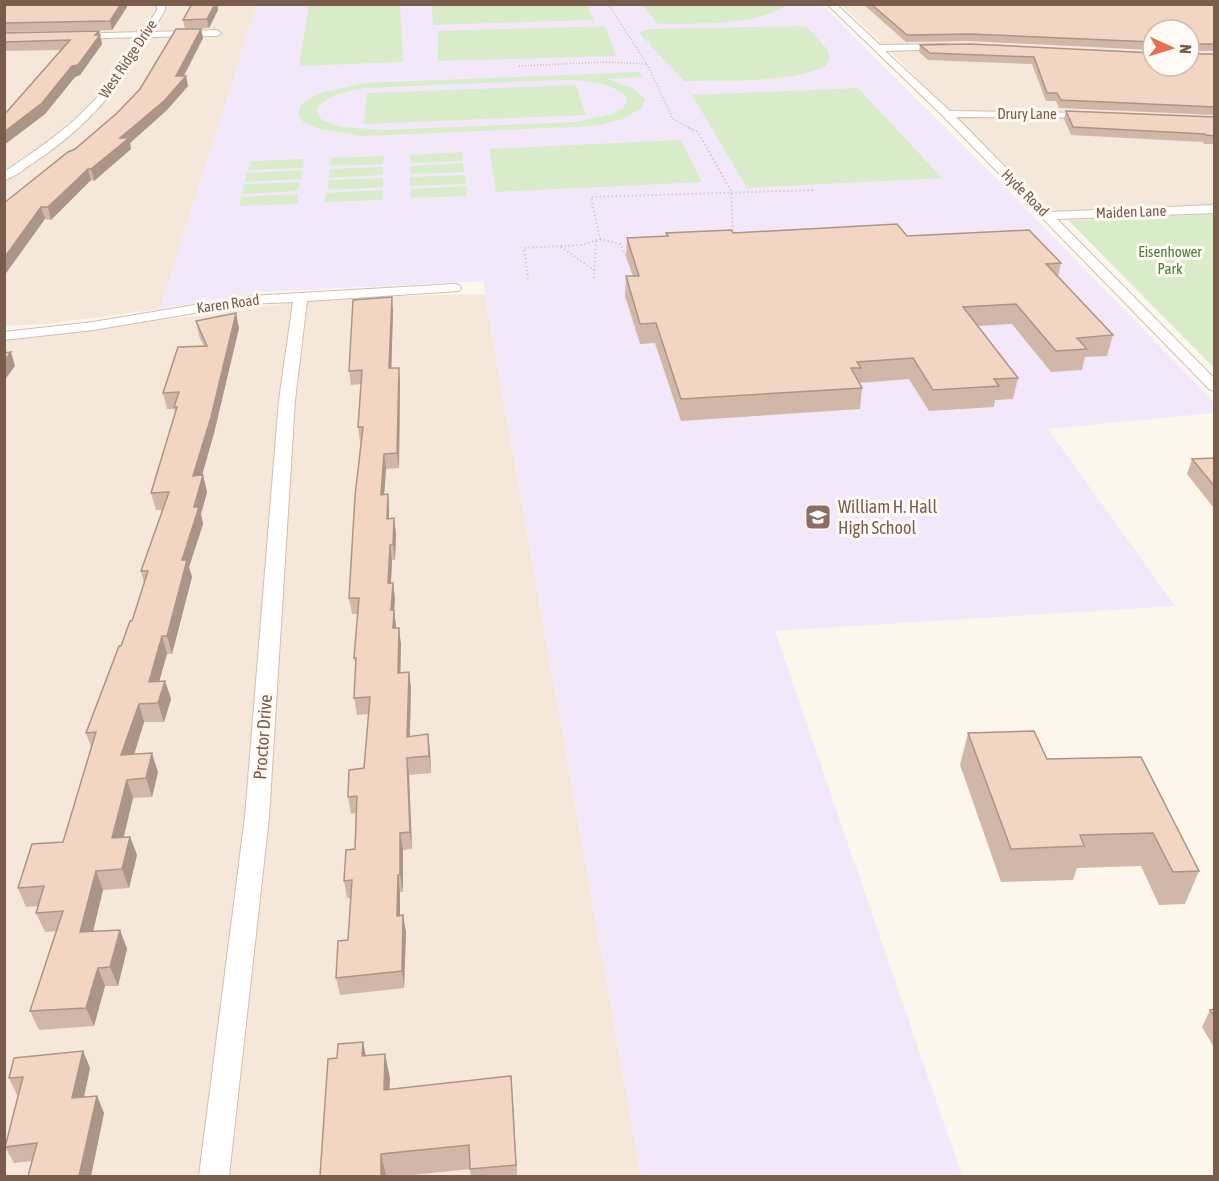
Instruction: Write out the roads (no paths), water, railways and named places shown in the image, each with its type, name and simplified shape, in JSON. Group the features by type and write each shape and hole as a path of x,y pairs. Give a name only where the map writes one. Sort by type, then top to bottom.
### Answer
{"street":[{"name":"West Ridge Drive","path":"4,177 60,139 94,109 146,35 161,10 161,4"},
{"name":"Hyde Road","path":"831,4 947,114 1215,386"},
{"path":"61,36 217,33"},
{"path":"879,48 956,46"},
{"name":"Drury Lane","path":"947,114 1098,115"},
{"name":"Maiden Lane","path":"1047,216 1215,209"},
{"name":"Karen Road","path":"4,336 93,326 231,303 454,288"},
{"name":"Proctor Drive","path":"214,1176 257,817 287,400 301,297"}],"place":[{"name":"William H. Hall High School","path":"818,517"}],"park label":[{"name":"Eisenhower Park","path":"1170,260"}]}
